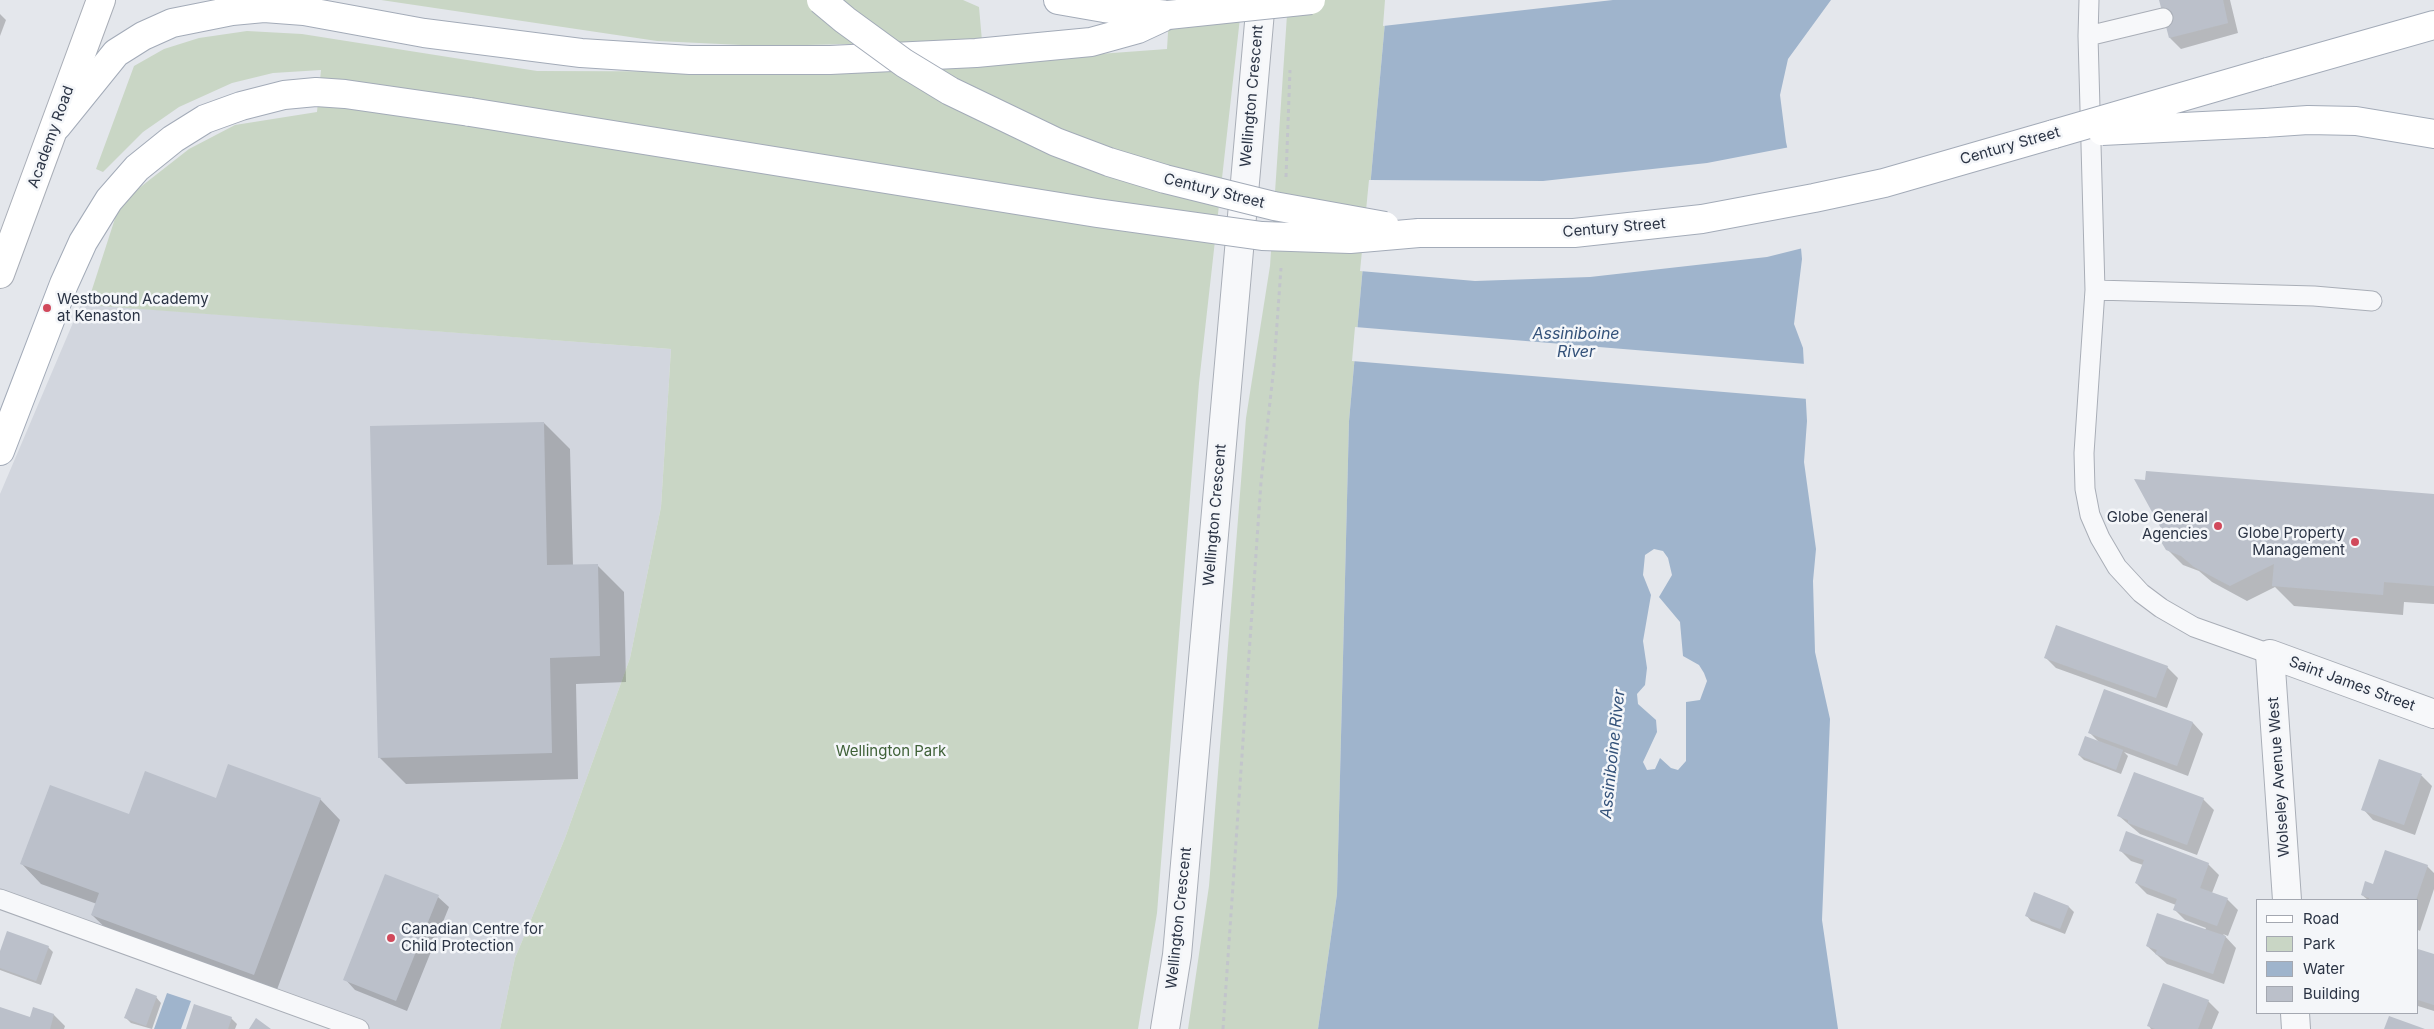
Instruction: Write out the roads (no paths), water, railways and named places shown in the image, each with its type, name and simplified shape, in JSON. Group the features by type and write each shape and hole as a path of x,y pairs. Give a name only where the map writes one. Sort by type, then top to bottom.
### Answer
{"main road":[{"name":"Academy Road","path":"0,274 57,126 101,0"},
{"name":"Century Street","path":"821,0 904,63 950,91 1056,142 1109,162 1174,181 1274,206 1419,233 1574,233 1702,219 1814,198 1884,183 2434,25"},
{"path":"1058,0 1104,8 1168,15 1310,0"},
{"path":"57,126 116,53 143,36 172,24 232,10 264,8 304,11 424,33 581,53 690,60 830,60 985,52 1091,42 1138,30 1168,15"},
{"path":"0,451 64,284 83,242 109,200 137,168 173,139 205,119 241,106 284,95 316,92 345,94 470,112 1098,213 1262,236 1350,239 1419,233"},
{"path":"2054,134 2308,120 2356,121 2434,134"}],"street":[{"name":"Wellington Crescent","path":"1165,1029 1177,955 1261,0"},
{"name":"Saint James Street","path":"2270,654 2434,714"},
{"name":"Wolseley Avenue West","path":"2270,654 2287,899"},
{"path":"2295,1014 2296,1029"}],"lane":[{"path":"2089,0 2088,36 2095,290 2084,454 2084,489 2090,515 2100,538 2117,567 2142,593 2161,608 2194,627 2270,654"},
{"path":"2088,36 2163,18"},
{"path":"2095,290 2314,296 2372,301"},
{"path":"0,899 359,1029"}],"water":[{"name":"Assiniboine River","path":"1387,0 1831,0 1788,59 1780,95 1786,142 1795,183 1802,259 1794,324 1803,348 1807,421 1804,462 1816,549 1813,581 1815,652 1830,719 1822,920 1838,1029 1318,1029 1337,894 1349,421","holes":["1654,549 1663,551 1668,558 1672,575 1659,597 1680,622 1683,656 1699,665 1707,681 1700,700 1686,702 1686,761 1678,770 1671,768 1660,758 1655,769 1647,770 1643,762 1657,732 1656,720 1638,704 1637,694 1645,685 1647,668 1643,641 1651,595 1643,575 1645,555"]},
{"path":"167,993 191,1001 181,1029 154,1029"}],"place":[{"name":"Westbound Academy at Kenaston","path":"47,308"},
{"name":"Globe General Agencies","path":"2218,526"},
{"name":"Globe Property Management","path":"2355,542"},
{"name":"Canadian Centre for Child Protection","path":"391,938"}],"park label":[{"name":"Wellington Park","path":"891,751"}]}
